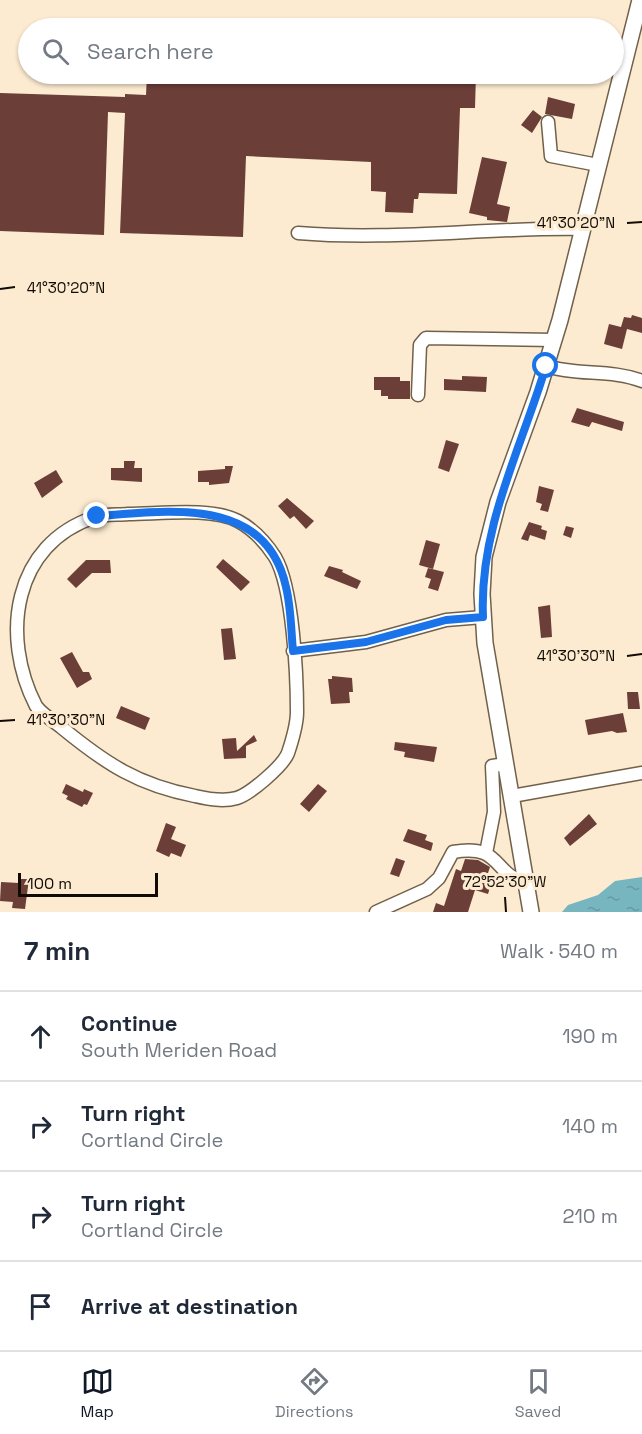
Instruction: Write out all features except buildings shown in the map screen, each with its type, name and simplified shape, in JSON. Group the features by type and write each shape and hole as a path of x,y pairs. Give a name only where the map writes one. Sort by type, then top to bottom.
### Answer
{"main road":[{"path":"624,63 640,0"},
{"path":"531,912 483,617 483,571 492,523 554,340 584,229 619,84"}],"street":[{"path":"548,122 551,156 598,165"},
{"path":"298,233 365,238 521,228 584,229"},
{"path":"418,395 420,345 426,338 554,340"},
{"path":"546,366 578,373 621,374 642,381"},
{"path":"213,514 237,520 255,533 275,557 286,586 293,651 297,715 287,755 259,785 237,798 214,800 171,792 130,778 88,749 37,707 15,662 11,612 18,588 31,562 61,533 97,516 213,514"},
{"path":"293,651 366,642 446,620 483,617"},
{"path":"486,853 494,812 492,766 506,764"},
{"path":"512,796 642,773"},
{"path":"376,912 427,889 439,878 453,852 477,850 486,853 498,861 513,879 526,883"}],"water":[{"path":"642,877 642,912 562,912 568,905 598,895 615,881"}],"route":[{"path":"97,516 213,514 237,520 255,533 275,557 286,586 293,651 366,642 427,624 483,617 484,557 492,523 546,366"}]}
